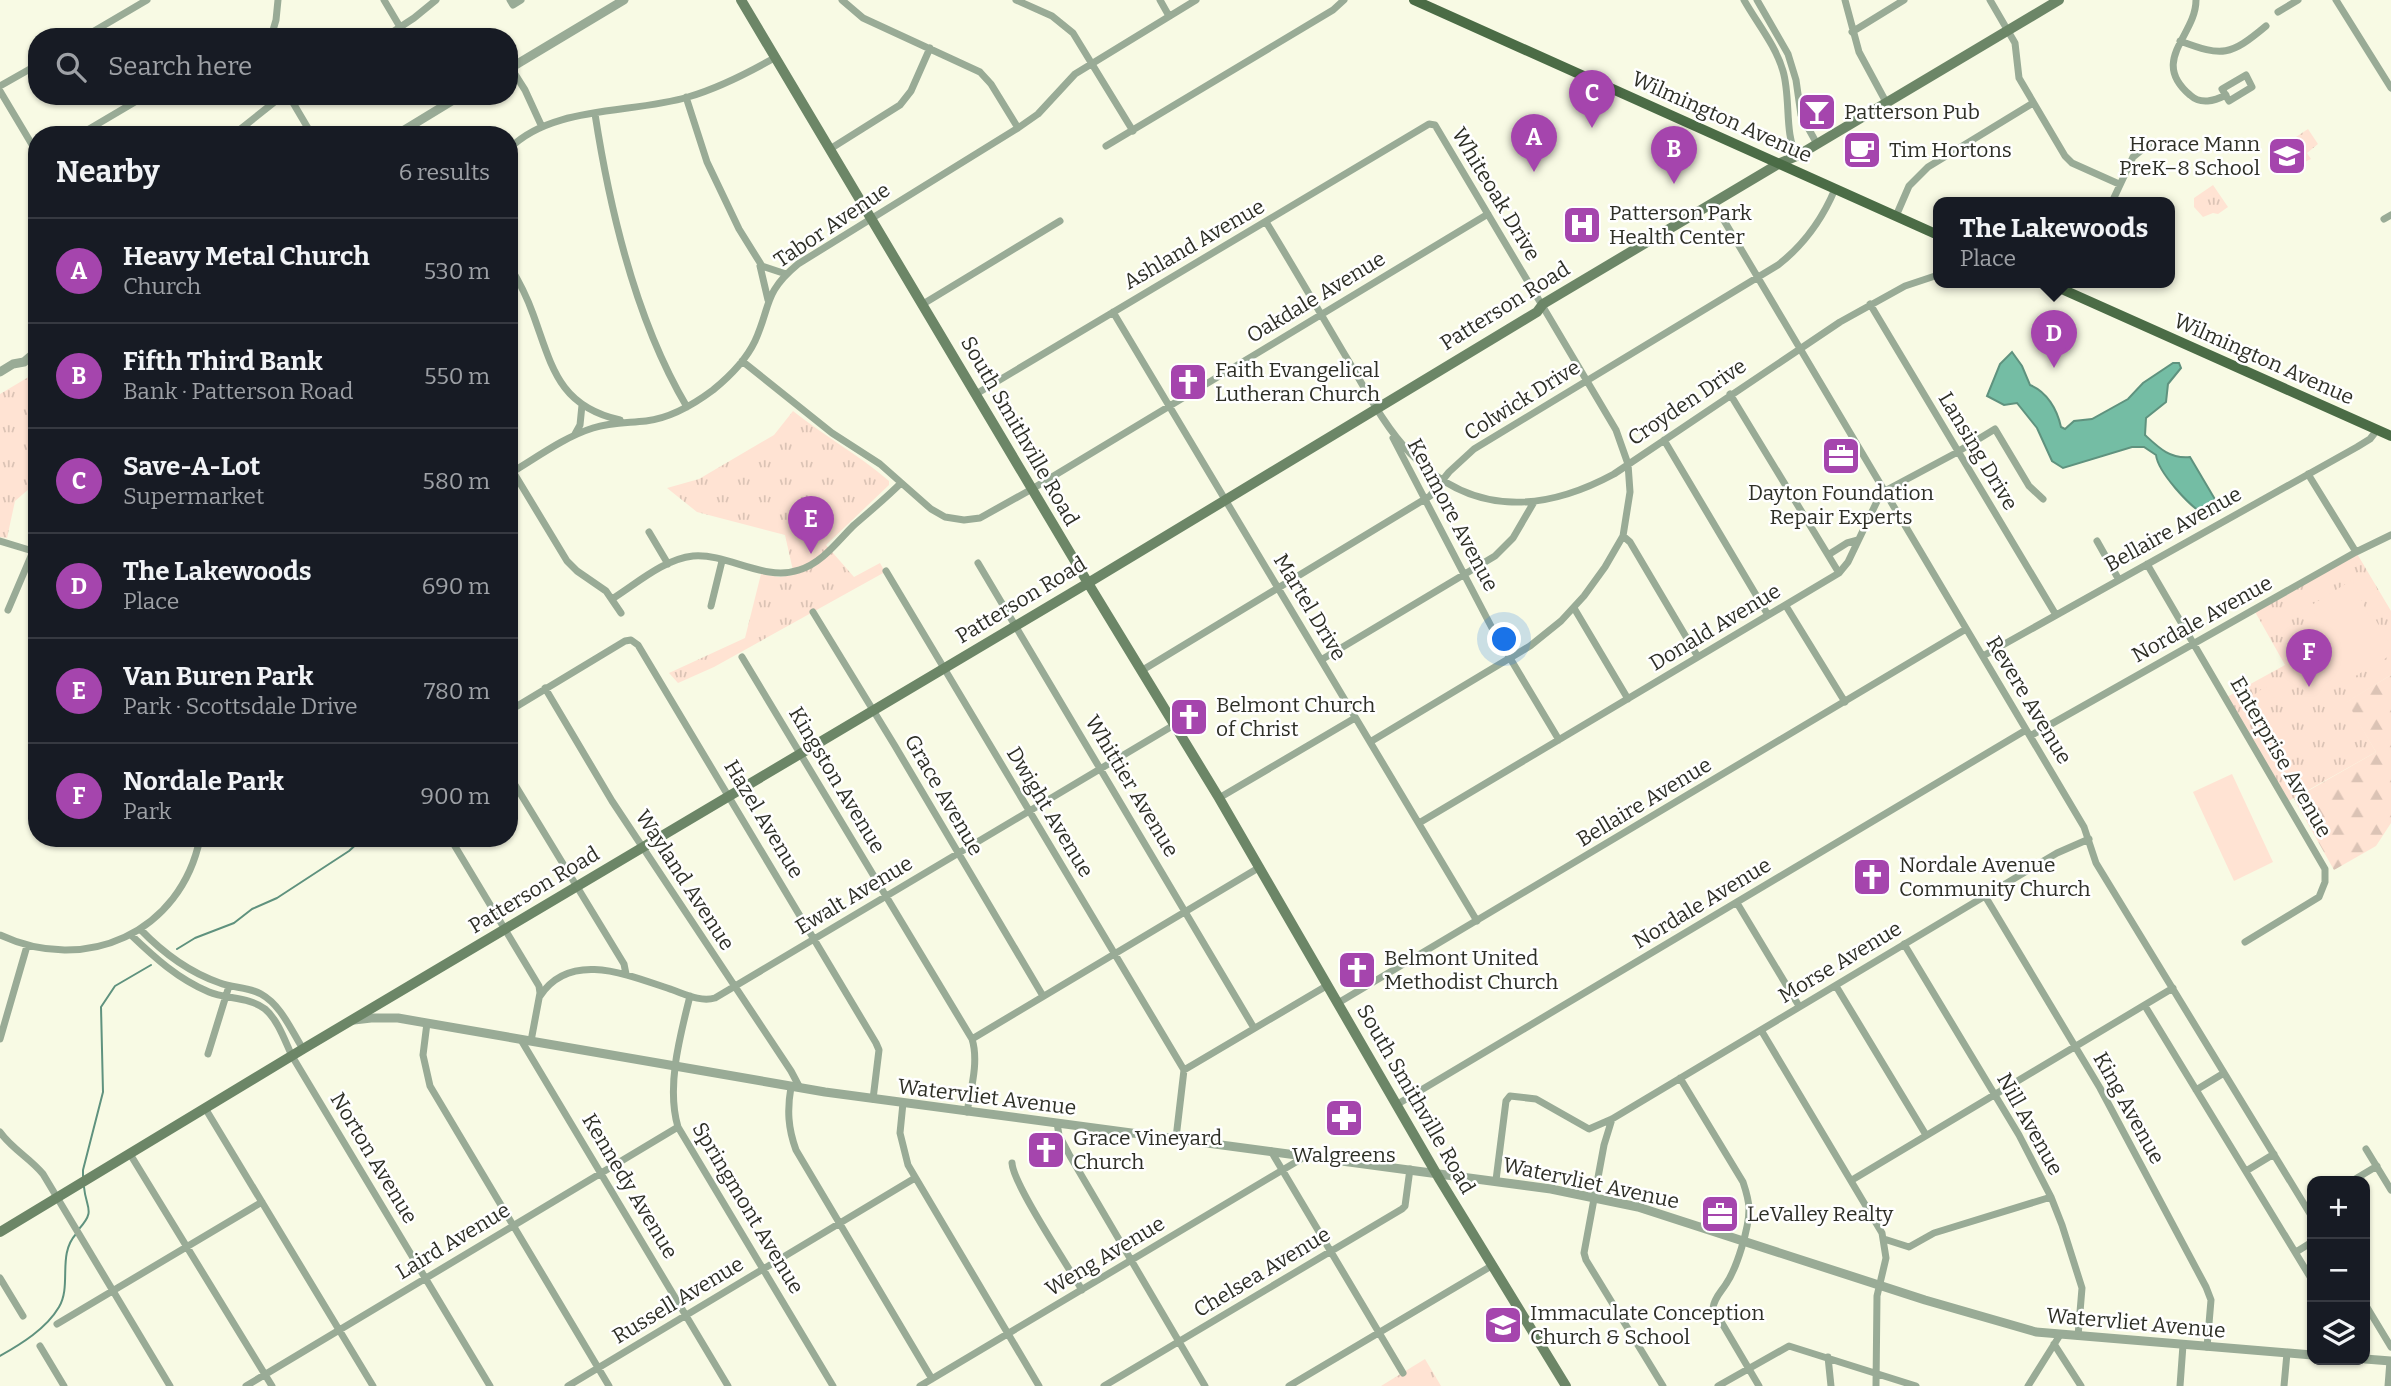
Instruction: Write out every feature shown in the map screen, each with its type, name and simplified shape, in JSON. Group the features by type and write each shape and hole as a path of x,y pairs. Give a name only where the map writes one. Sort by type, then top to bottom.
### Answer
{"main road":[{"name":"South Smithville Road","path":"741,0 1219,798 1396,1105 1566,1386"},
{"name":"Wilmington Avenue","path":"1414,0 1430,3 1933,233"},
{"name":"Patterson Road","path":"0,1232 1225,499 1379,411 1537,312 1543,304 1713,202 1797,156 2059,0"},
{"name":"Wilmington Avenue","path":"2058,288 2391,436"}],"street":[{"path":"99,28 147,0"},
{"path":"274,28 278,0"},
{"path":"384,0 401,27 436,0"},
{"path":"510,0 513,5 521,0"},
{"path":"518,63 624,0"},
{"path":"842,0 863,18 980,72 991,84 1018,128"},
{"path":"1016,0 1045,12 1067,27 1092,62 1133,131"},
{"path":"1160,0 1169,16"},
{"name":"Tabor Avenue","path":"518,466 597,426 656,419 687,407 713,389 742,361 755,342 768,300 786,274 798,264 1018,128 1038,114 1075,74 1196,0"},
{"path":"1107,146 1333,10 1344,0"},
{"path":"1797,156 1790,145 1790,117 1783,71 1746,3 1757,0 1791,61 1801,116 1816,144"},
{"path":"1845,0 1852,32 1863,60 1886,102"},
{"path":"1852,32 1904,0"},
{"path":"1990,0 2017,48 2019,78 2069,160 2119,184"},
{"path":"2196,0 2192,20 2180,41 2173,63 2174,72 2185,90 2199,101 2225,95"},
{"path":"2278,12 2298,0"},
{"path":"2336,0 2391,88"},
{"path":"2180,41 2209,52 2223,52 2241,45 2266,26"},
{"path":"830,149 900,105 911,91 930,48"},
{"path":"518,141 542,127 566,119 686,97 744,75 776,57"},
{"path":"28,71 0,88 28,137"},
{"path":"518,80 542,127"},
{"path":"686,97 714,179 764,275 768,300"},
{"path":"1896,216 1909,186 1928,167 2033,103"},
{"path":"94,126 130,105"},
{"path":"244,126 271,105"},
{"path":"294,105 307,126"},
{"path":"409,126 437,105"},
{"path":"594,114 609,193 628,261 661,359 687,407"},
{"name":"Whiteoak Drive","path":"1429,124 1437,128 1618,435 1628,464 1630,492 1623,536"},
{"name":"Ashland Avenue","path":"976,394 1429,124"},
{"path":"2114,197 2133,158 2149,144"},
{"name":"Colwick Drive","path":"1141,671 1426,498 1474,449 1758,278 1801,245 1822,218 1835,189"},
{"name":"Revere Avenue","path":"1713,202 2084,827 2096,863 2307,1204"},
{"name":"Oakdale Avenue","path":"742,361 832,433 871,457 938,514 964,520 991,513 1488,214"},
{"path":"923,304 1060,221"},
{"name":"Kenmore Avenue","path":"1266,222 1379,411 1510,659 1559,740"},
{"path":"758,262 766,268 786,274"},
{"name":"Croyden Drive","path":"1443,481 1474,496 1510,503 1559,498 1581,490 1614,474 1799,348 1870,304 1905,285 1933,277"},
{"path":"518,282 528,301 552,369 568,392 582,405 610,418 628,422"},
{"path":"2071,294 2074,288"},
{"name":"Lansing Drive","path":"1870,304 2056,615"},
{"name":"Martel Drive","path":"1113,312 1477,921"},
{"path":"0,378 28,359"},
{"path":"0,372 13,364 28,361"},
{"path":"1730,394 1839,573"},
{"path":"571,437 580,425 582,405"},
{"name":"Kenmore Avenue","path":"1379,411 1411,454 1443,481"},
{"path":"1885,491 1995,429 2029,486 2043,499"},
{"name":"Bellaire Avenue","path":"1983,656 2363,443 2377,430"},
{"path":"1664,440 1768,615"},
{"path":"2308,474 2356,552"},
{"path":"518,481 567,561 606,591 621,613"},
{"path":"612,599 668,564 694,556 777,573 801,570 821,558 901,483"},
{"name":"Donald Avenue","path":"1419,824 1839,573 1848,562 1881,493 1885,491"},
{"path":"1321,660 1489,560 1505,547 1534,502"},
{"path":"649,532 668,564"},
{"name":"Nordale Avenue","path":"1396,1105 2028,733 2391,535"},
{"path":"1370,741 1510,659 1546,634 1574,608 1605,567 1623,536 1630,542 1699,657"},
{"path":"1828,555 1847,543 1858,540"},
{"path":"0,541 28,550"},
{"path":"2097,541 2119,580"},
{"path":"711,606 722,561"},
{"name":"Whittier Avenue","path":"978,563 1254,1028"},
{"name":"Enterprise Avenue","path":"2147,564 2325,869 2325,882 2319,897 2245,943"},
{"path":"8,610 28,567"},
{"name":"Dwight Avenue","path":"886,571 1184,1070"},
{"path":"1786,606 1845,702"},
{"path":"1574,608 1628,699"},
{"name":"Grace Avenue","path":"813,612 1043,996"},
{"name":"Bellaire Avenue","path":"1338,1003 1966,629"},
{"name":"Hazel Avenue","path":"545,688 631,640 642,651 879,1050 873,1099"},
{"name":"Kingston Avenue","path":"742,657 972,1039"},
{"path":"518,705 545,688"},
{"name":"Wayland Avenue","path":"545,688 643,848 735,986 796,1088"},
{"path":"1219,798 1355,718"},
{"name":"Ewalt Avenue","path":"540,996 552,981 576,970 626,974 690,996 709,999 815,939 1174,724"},
{"path":"518,790 624,964 626,974"},
{"name":"Morse Avenue","path":"1589,1129 1612,1119 2057,853 2089,839"},
{"path":"0,935 27,946 58,951 103,946 131,935 160,914 180,889 192,866 197,847"},
{"path":"456,847 538,982 540,996 526,1041"},
{"path":"967,1112 974,1063 972,1039 1260,867"},
{"name":"King Avenue","path":"1985,897 2075,1046 2210,1296 2207,1346"},
{"path":"1737,903 1800,1006"},
{"path":"140,929 183,966 205,978 263,995 283,1015 303,1049"},
{"name":"Norton Avenue","path":"131,935 181,978 225,998 256,1004 265,1009 490,1386"},
{"name":"Nill Avenue","path":"1904,944 2019,1135 2051,1197 2081,1285 2078,1336"},
{"path":"0,1039 27,946"},
{"path":"1175,1139 1184,1070 1328,985"},
{"path":"208,1054 229,986"},
{"path":"1836,986 1926,1135"},
{"path":"1852,1180 2173,988"},
{"name":"Springmont Avenue","path":"690,996 673,1093 678,1127 832,1386"},
{"path":"2145,1006 2307,1271"},
{"name":"Watervliet Avenue","path":"354,1021 387,1017 796,1088 1496,1180 1638,1207 2004,1323 2060,1335 2307,1355"},
{"path":"427,1023 423,1055 430,1086 609,1386"},
{"path":"1761,1030 1878,1223 1884,1239 1886,1258 1879,1285 1876,1386"},
{"name":"Kennedy Avenue","path":"526,1041 729,1386"},
{"path":"2196,1090 2224,1073"},
{"path":"1680,1077 1743,1182 1749,1209 1747,1227 1732,1273 1713,1304 1759,1386"},
{"path":"796,1088 788,1119 791,1136 803,1163 932,1379"},
{"path":"1496,1180 1506,1101 1510,1096 1536,1099 1606,1138"},
{"path":"903,1103 900,1127 902,1146 915,1178 1039,1386"},
{"path":"205,1108 373,1386"},
{"path":"1612,1119 1584,1253 1663,1386"},
{"path":"1057,1123 1059,1135 1070,1156 1205,1386"},
{"name":"Laird Avenue","path":"246,1386 678,1127"},
{"path":"0,1132 3,1142 35,1164 170,1386"},
{"path":"2367,1149 2391,1190"},
{"path":"1271,1151 1403,1373"},
{"path":"130,1154 272,1386"},
{"path":"2246,1171 2274,1154"},
{"name":"Weng Avenue","path":"920,1386 1307,1156"},
{"path":"1012,1163 1023,1190 1082,1290"},
{"path":"2360,1176 2377,1166"},
{"name":"Chelsea Avenue","path":"1104,1386 1402,1209 1405,1206 1410,1169"},
{"name":"Russell Avenue","path":"568,1386 915,1178"},
{"path":"1884,1239 1909,1247 1934,1233 2051,1197"},
{"path":"57,1324 262,1202"},
{"path":"2296,1252 2307,1245"},
{"path":"1289,1386 1493,1265"},
{"path":"0,1278 23,1316"},
{"path":"2370,1312 2391,1347"},
{"path":"2028,1386 2060,1335"},
{"path":"2054,1344 2081,1386"},
{"path":"2180,1386 2183,1345"},
{"path":"40,1346 64,1386"},
{"path":"1718,1386 1789,1346 1916,1386"},
{"path":"2284,1386 2287,1353"},
{"path":"1828,1357 1831,1386"},
{"path":"2370,1359 2390,1361 2388,1386"}],"green space":[{"path":"2308,129 2318,144 2307,153 2311,159 2298,165 2298,170 2292,175 2283,175 2279,170 2306,153 2296,137"},
{"path":"2213,185 2228,207 2218,214 2203,217 2194,207 2194,198"},
{"path":"28,377 28,490 15,501 7,538 0,537 0,394"},
{"path":"793,411 889,481 889,485 826,545 854,577 880,563 885,572 714,667 678,683 669,673 745,638 761,574 779,577 794,575 785,535 697,512 667,488 699,479 774,435"},
{"path":"2356,552 2391,611 2391,675 2347,702 2376,752 2287,802 2225,698 2285,665 2254,610"},
{"path":"2352,580 2369,616 2373,615 2391,647 2391,655 2347,681 2346,679 2311,702 2284,660 2315,645 2336,648 2341,637 2331,633 2319,621 2310,606"},
{"path":"2391,675 2391,823 2376,846 2334,870 2294,799 2376,752 2346,702"},
{"path":"2266,686 2277,702 2255,718 2244,702"},
{"path":"2232,774 2273,862 2234,881 2193,792"},
{"path":"1425,1359 1441,1386 1381,1386"}],"shaded area":[{"path":"2012,352 2030,385 2046,397 2057,414 2061,427 2065,429 2074,421 2092,419 2128,399 2143,383 2173,363 2179,363 2181,368 2168,384 2166,402 2146,418 2145,435 2171,454 2190,457 2216,501 2213,508 2205,515 2191,504 2168,479 2156,455 2144,447 2132,447 2063,468 2052,461 2037,428 2017,403 2004,405 1987,396 2000,364"}],"waterway":[{"path":"177,949 195,938 234,923 252,909 277,898 353,847"},
{"path":"83,1178 103,1092 101,1007 115,986 151,965"},
{"path":"79,1229 89,1213 84,1187"},
{"path":"0,1356 40,1329 59,1307 63,1298 67,1251 76,1234"}],"place":[{"name":"Patterson Pub","path":"1817,112"},
{"name":"Save-A-Lot","path":"1592,128"},
{"name":"Tim Hortons","path":"1862,150"},
{"name":"Horace Mann PreK–8 School","path":"2287,156"},
{"name":"Heavy Metal Church","path":"1534,172"},
{"name":"Fifth Third Bank","path":"1674,184"},
{"name":"Patterson Park Health Center","path":"1582,225"},
{"name":"The Lakewoods","path":"2054,368"},
{"name":"Faith Evangelical Lutheran Church","path":"1188,382"},
{"name":"Dayton Foundation Repair Experts","path":"1841,456"},
{"name":"Van Buren Park","path":"811,554"},
{"name":"Nordale Park","path":"2309,687"},
{"name":"Belmont Church of Christ","path":"1189,717"},
{"name":"Nordale Avenue Community Church","path":"1872,877"},
{"name":"Belmont United Methodist Church","path":"1357,970"},
{"name":"Walgreens","path":"1344,1118"},
{"name":"Grace Vineyard Church","path":"1046,1150"},
{"name":"LeValley Realty","path":"1720,1214"},
{"name":"Immaculate Conception Church & School","path":"1503,1325"}]}
